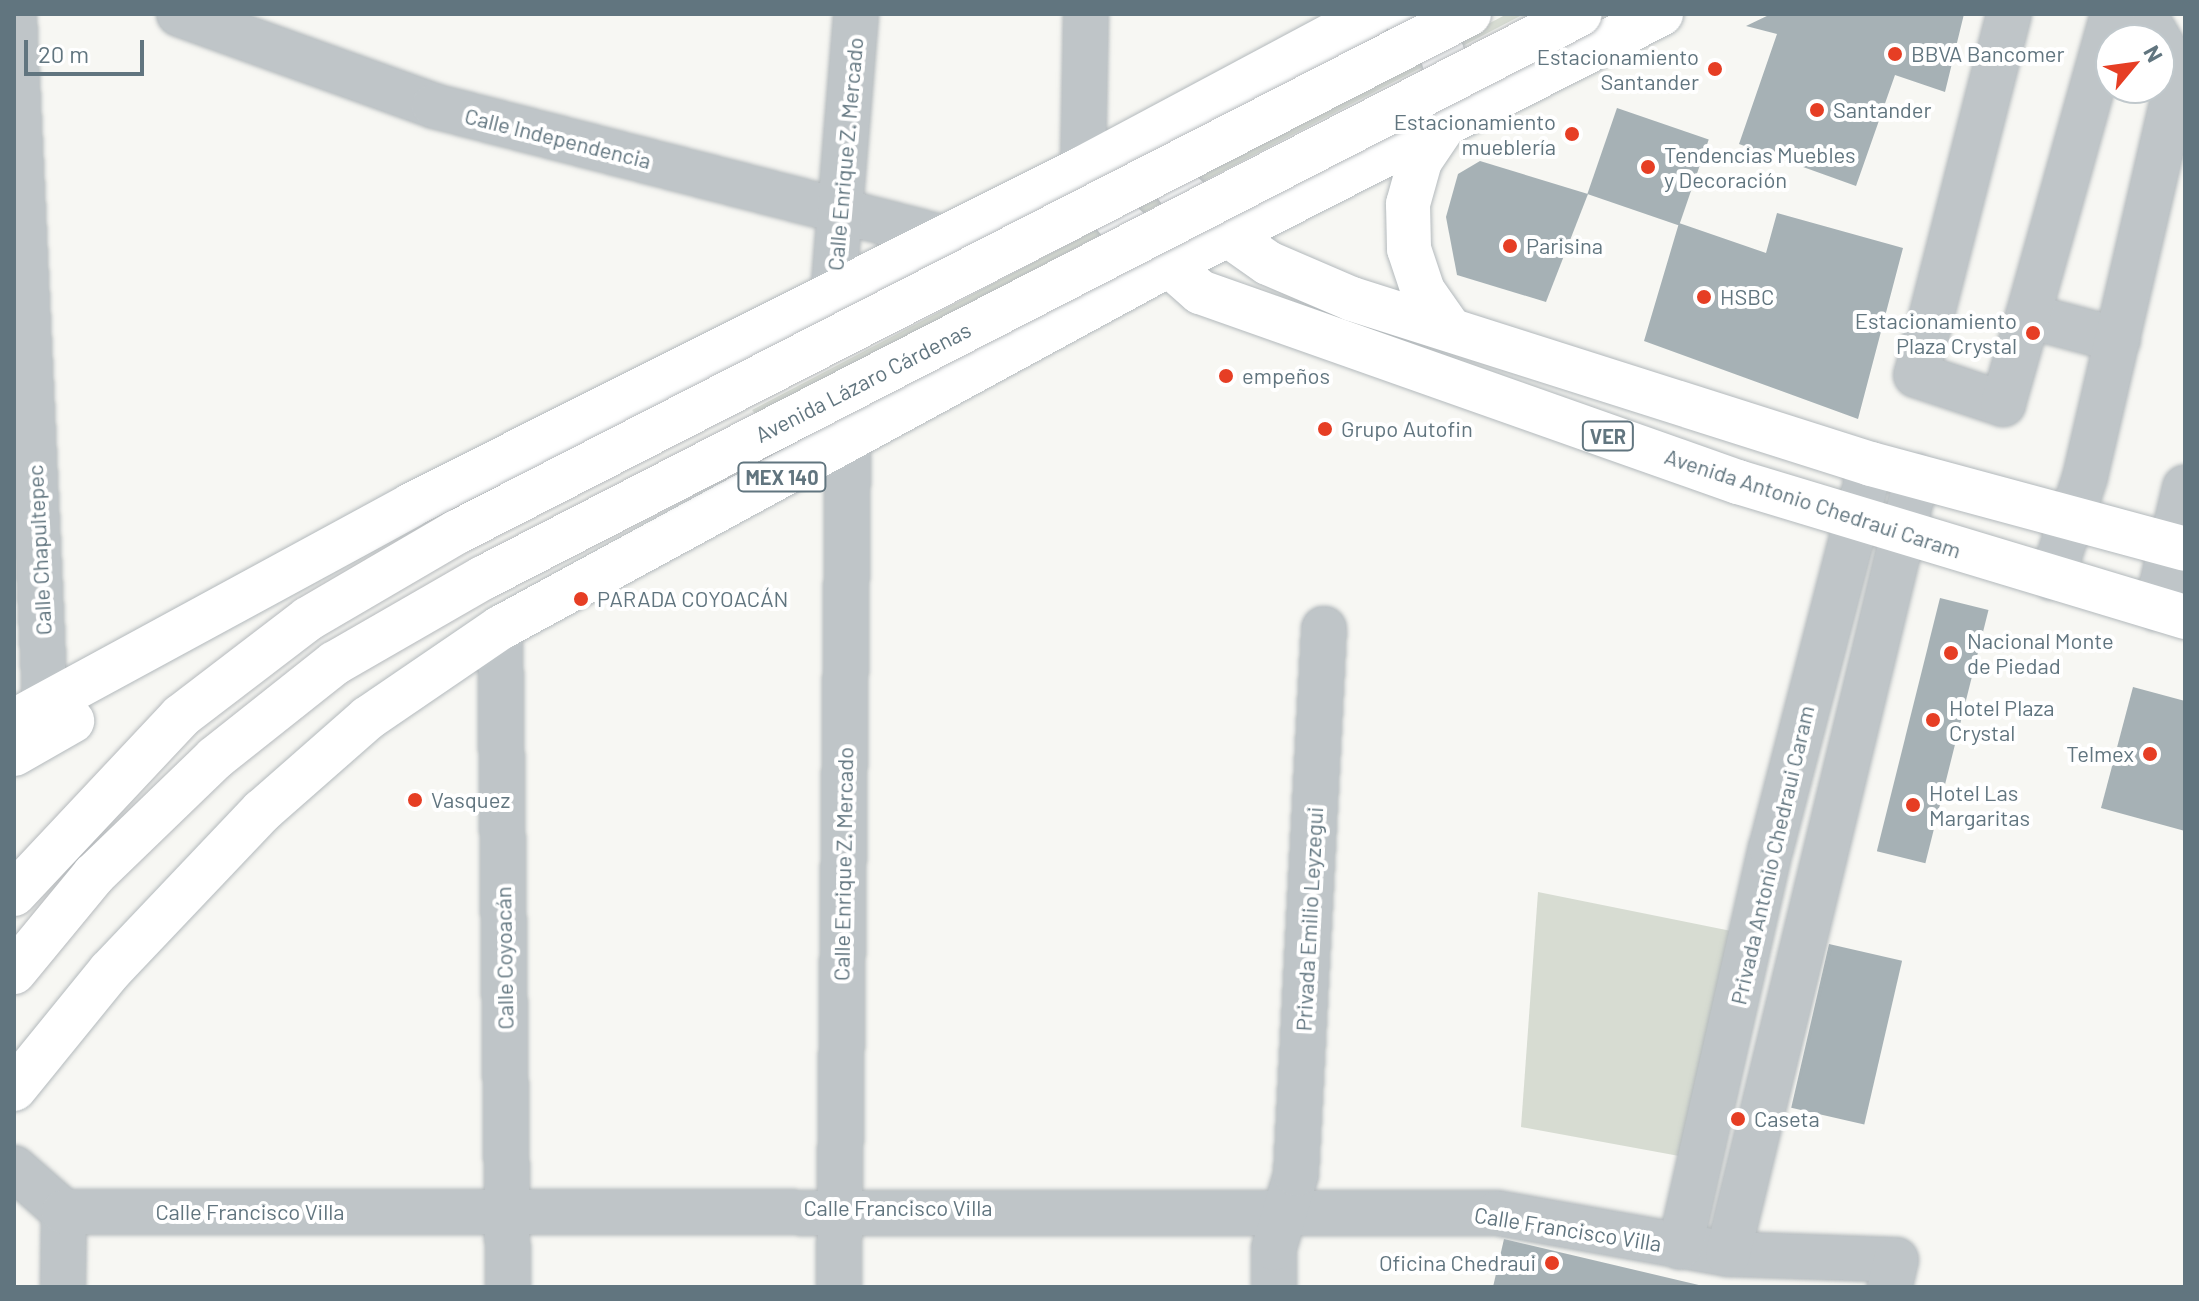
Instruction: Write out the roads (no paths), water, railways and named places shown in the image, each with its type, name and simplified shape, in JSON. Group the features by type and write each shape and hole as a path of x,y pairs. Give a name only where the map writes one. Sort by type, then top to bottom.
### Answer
{"main road":[{"path":"1404,14 1421,23 1442,53 1451,88 1445,124 1420,161 1408,204 1409,249 1423,291 1449,328"},
{"path":"1445,14 1451,44 1474,74 1508,90"},
{"path":"14,894 181,716 308,619 457,532 1469,14"},
{"name":"Avenida Lázaro Cárdenas","path":"14,972 94,875 215,758 335,663 483,578 1580,14"},
{"name":"MEX 140","path":"14,1089 110,971 262,811 368,718 500,628 1165,267 1661,14"},
{"path":"30,711 411,505 1083,168 1360,17"},
{"name":"VER","path":"1140,136 1179,190 1228,235 1268,263 1352,299 1871,464 2071,521 2178,547"},
{"name":"Avenida Antonio Chedraui Caram","path":"1083,168 1116,218 1165,267 1200,292 1854,518 2170,613"},
{"path":"14,754 282,601 411,505"}],"street":[{"name":"Calle Chapultepec","path":"14,14 30,711"},
{"name":"Calle Independencia","path":"179,14 434,106 945,238"},
{"name":"Calle Enrique Z. Mercado","path":"833,295 856,14"},
{"path":"1083,168 1086,14"},
{"path":"2009,14 1916,375 2003,404 2113,14"},
{"path":"2052,578 2071,521 2118,340 2172,166 2182,72 2144,14"},
{"path":"2028,316 2118,340"},
{"name":"Calle Enrique Z. Mercado","path":"839,1287 848,441"},
{"name":"Privada Antonio Chedraui Caram","path":"1680,1247 1771,848 1854,518 1871,464"},
{"path":"1728,1254 1759,1139 1819,859 1917,476"},
{"path":"2170,613 2185,487"},
{"name":"Calle Coyoacán","path":"500,628 508,1287"},
{"name":"Privada Emilio Leyzegui","path":"1274,1287 1274,1248 1296,1174 1324,629"},
{"path":"1771,848 1819,859"},
{"path":"14,1168 64,1212 63,1287"},
{"name":"Calle Francisco Villa","path":"64,1212 838,1208 1287,1209 1497,1213 1728,1254 1896,1260 1890,1287"}],"place":[{"name":"BBVA Bancomer","path":"1895,54"},
{"name":"Estacionamiento Santander","path":"1715,69"},
{"name":"Santander","path":"1817,110"},
{"name":"Estacionamiento mueblería","path":"1572,134"},
{"name":"Tendencias Muebles y Decoración","path":"1648,167"},
{"name":"Parisina","path":"1510,246"},
{"name":"HSBC","path":"1704,297"},
{"name":"Estacionamiento Plaza Crystal","path":"2033,333"},
{"name":"empeños","path":"1226,376"},
{"name":"Grupo Autofin","path":"1325,429"},
{"name":"PARADA COYOACÁN","path":"581,599"},
{"name":"Nacional Monte de Piedad","path":"1951,653"},
{"name":"Hotel Plaza Crystal","path":"1933,720"},
{"name":"Telmex","path":"2150,754"},
{"name":"Vasquez","path":"415,800"},
{"name":"Hotel Las Margaritas","path":"1913,805"},
{"name":"Caseta","path":"1738,1119"},
{"name":"Oficina Chedraui","path":"1552,1263"}]}
